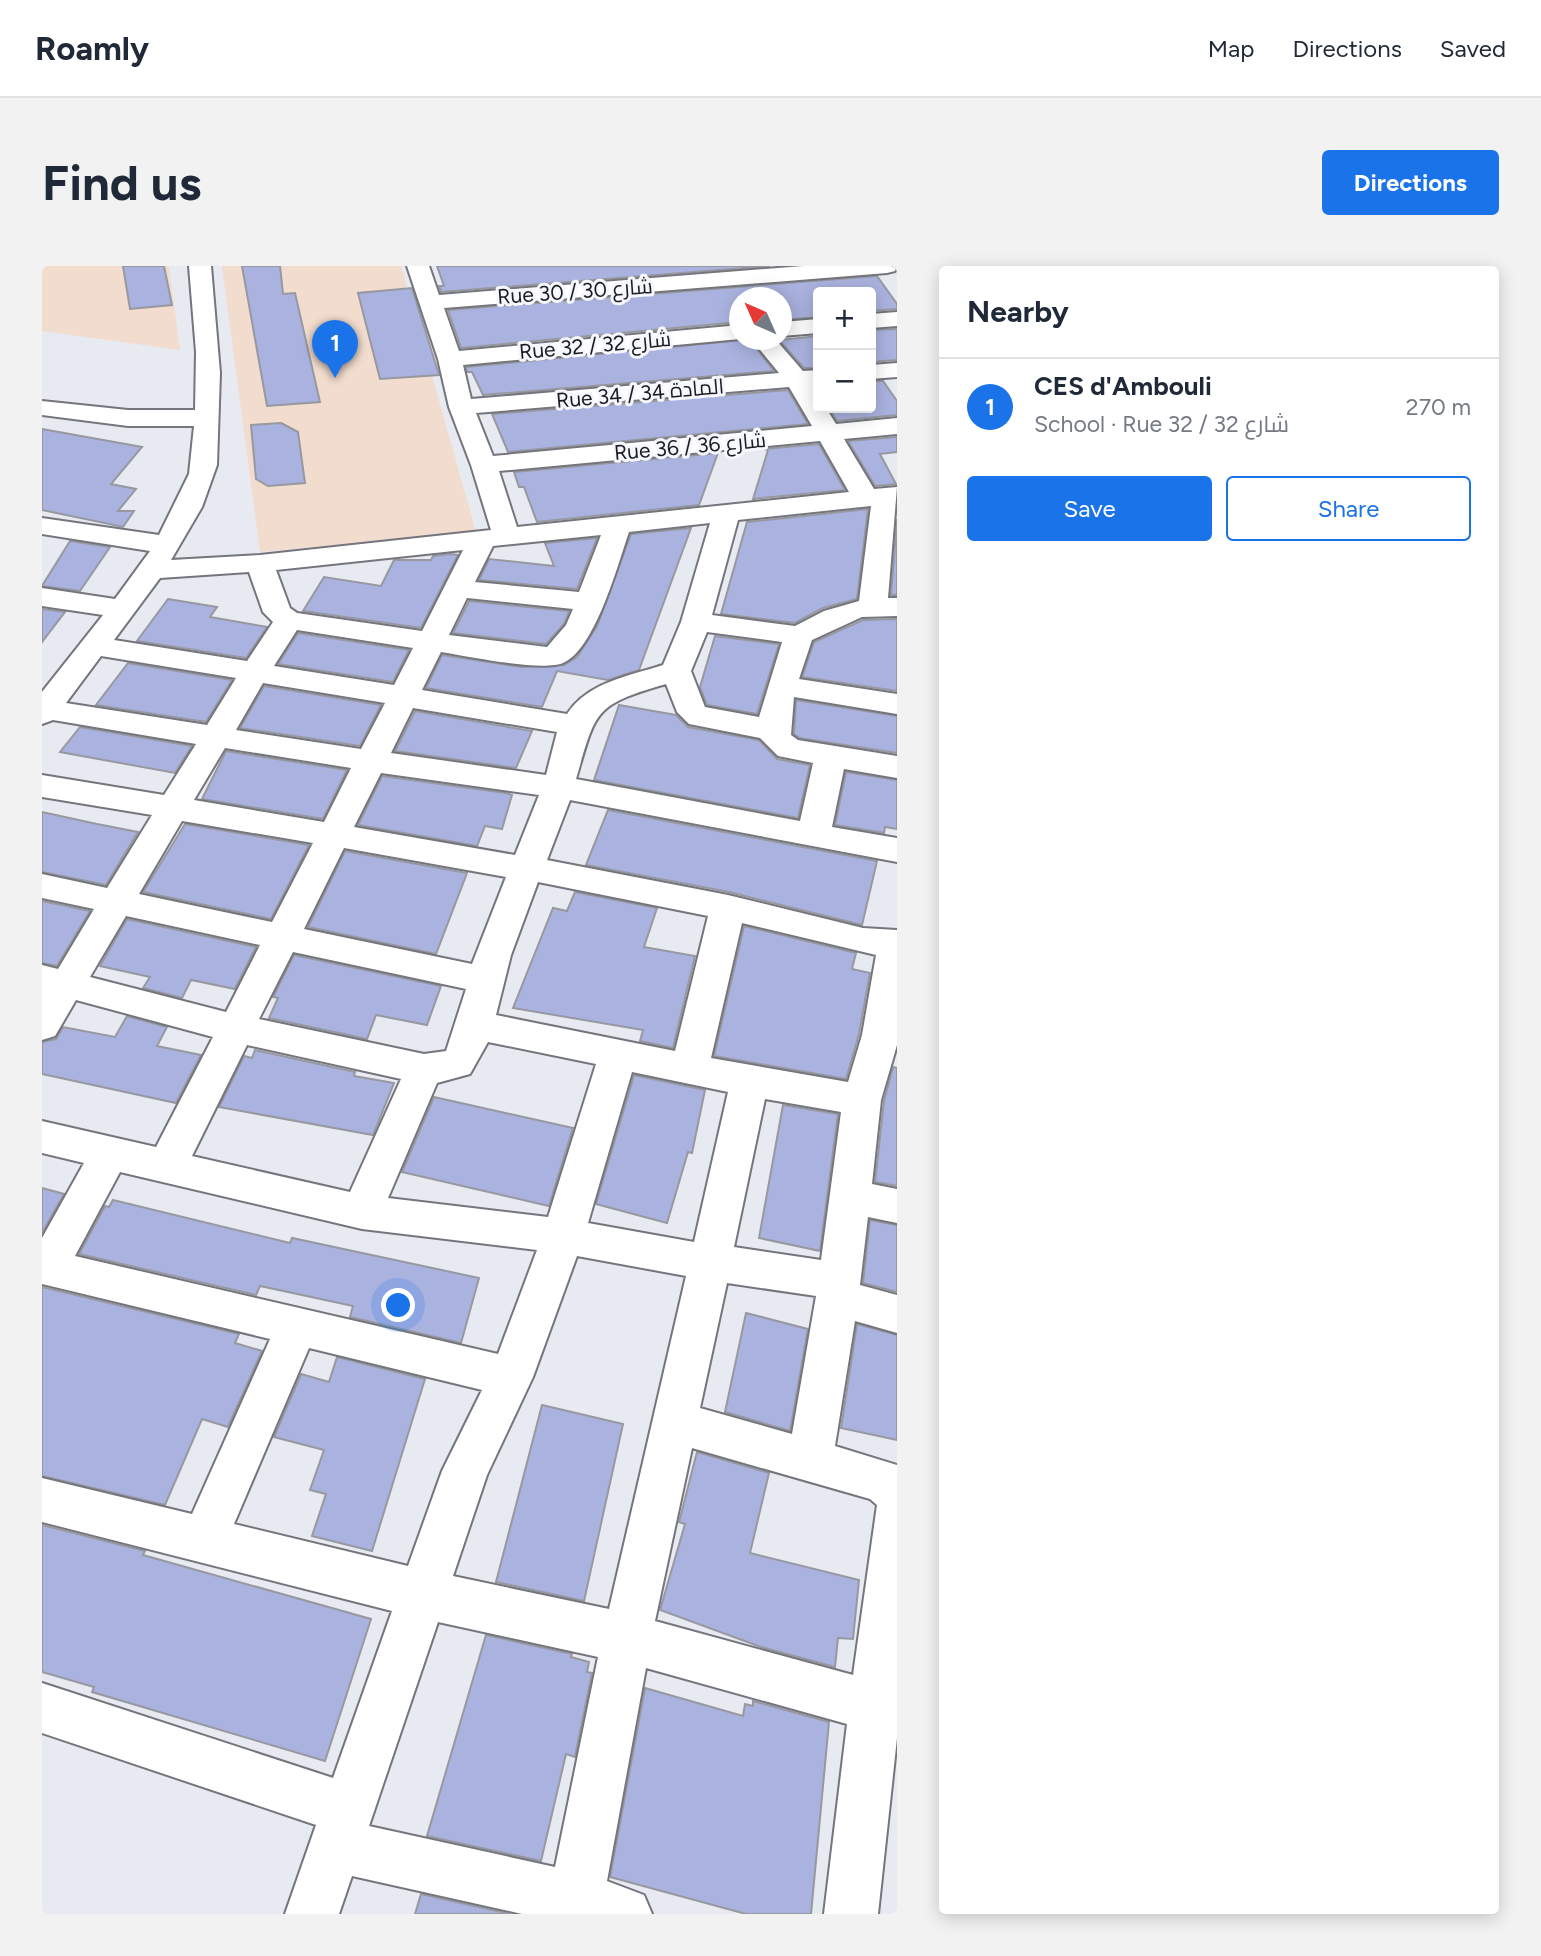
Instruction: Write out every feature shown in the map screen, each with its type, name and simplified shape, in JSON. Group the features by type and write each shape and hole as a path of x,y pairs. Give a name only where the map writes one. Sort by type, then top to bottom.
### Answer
{"street":[{"path":"200,266 208,330 208,418 203,472 152,570 92,645 54,678 44,711 371,762 558,787 684,808 813,836 897,850"},
{"path":"167,1166 235,1028 336,835 429,642 495,537 484,466 461,407 450,359 418,266"},
{"name":"Rue 30 / شارع 30","path":"432,302 721,273 887,266"},
{"path":"876,321 897,319"},
{"path":"792,328 813,326"},
{"name":"Rue 32 / شارع 32","path":"450,359 729,333"},
{"path":"696,622 799,635 840,614 885,606 883,497 829,432 808,378 776,350"},
{"path":"876,372 897,370"},
{"name":"Rue 34 / المادة 34","path":"461,407 808,378"},
{"path":"42,408 128,418 208,418"},
{"name":"Rue 36 / شارع 36","path":"484,466 897,426"},
{"path":"152,570 260,563 883,497"},
{"path":"726,514 696,622 676,671 692,712 700,717 774,730"},
{"path":"54,980 235,1028 424,1069 453,1066 459,1061 474,1025 485,980 524,869 558,787 580,628 618,525"},
{"path":"42,551 51,527 167,545"},
{"path":"260,563 277,611 289,620 429,642 573,690"},
{"path":"460,589 590,602"},
{"path":"42,597 121,608"},
{"path":"42,1026 54,980 117,901 254,673 289,620"},
{"path":"799,635 782,686 774,730 777,741 789,749 897,767"},
{"path":"92,645 404,697 622,690 676,671"},
{"path":"782,686 897,704"},
{"path":"813,836 831,757"},
{"path":"42,786 524,869 728,907 897,943 889,1037 862,1100 838,1289 810,1460"},
{"path":"42,886 284,935 485,980"},
{"path":"689,1069 728,907"},
{"path":"474,1025 750,1081 862,1100"},
{"path":"312,1914 465,1471 511,1377 563,1236 618,1055"},
{"path":"362,1212 424,1069"},
{"path":"42,1708 341,1827 592,1909 627,1638 750,1081"},
{"path":"42,1137 362,1212 563,1236 838,1289 897,1314"},
{"path":"110,1153 45,1267 511,1377"},
{"path":"849,1195 897,1206"},
{"path":"204,1540 297,1326"},
{"path":"674,1422 883,1481 894,1490 897,1497"},
{"path":"42,1500 422,1594 627,1638 886,1710"},
{"path":"851,1914 886,1710 897,1512"}],"shaded area":[{"path":"42,266 169,266 180,350 42,331"},
{"path":"222,266 401,266 476,532 260,552"}],"building":[{"path":"123,266 164,266 172,305 130,309"},
{"path":"242,266 280,266 283,294 295,293 320,402 267,406"},
{"path":"437,266 770,266 441,292 439,286 444,286"},
{"path":"877,276 897,304 897,309 876,311 876,287 813,287 813,317 792,319 792,287 738,287"},
{"path":"412,288 439,375 380,379 358,293"},
{"path":"729,288 729,323 461,348 448,310"},
{"path":"897,329 897,360 876,362 876,330"},
{"path":"813,337 813,368 804,368 788,350 792,350 792,339"},
{"path":"729,341 729,350 758,350 774,371 483,395 472,372 467,372 466,367"},
{"path":"876,381 883,381 897,401 897,415 837,421 832,413 876,413"},
{"path":"788,390 808,424 508,452 492,414"},
{"path":"281,423 298,432 305,483 268,486 256,479 251,425"},
{"path":"42,429 142,447 111,484 136,489 118,511 134,511 123,527 42,510"},
{"path":"897,437 897,452 880,454 896,484 875,486 848,441"},
{"path":"819,444 845,490 753,499 768,450 764,449"},
{"path":"718,453 699,505 537,522 524,487 519,487 514,472"},
{"path":"868,509 857,599 823,608 795,623 721,614 747,522"},
{"path":"897,519 897,595 891,595"},
{"path":"691,528 639,670 608,680 557,671 542,707 426,688 442,655 521,667 564,665 577,657 597,626 631,534"},
{"path":"597,538 577,589 479,580 489,559 554,566 545,543"},
{"path":"70,541 110,547 80,591 42,586"},
{"path":"458,555 421,628 303,611 324,577 381,586 394,560 431,560 433,556"},
{"path":"168,599 217,607 210,617 267,627 246,658 137,641"},
{"path":"469,601 569,611 564,624 546,644 453,633"},
{"path":"42,609 65,612 42,642"},
{"path":"897,619 897,691 802,677 814,642 863,620"},
{"path":"298,633 409,650 393,682 278,664"},
{"path":"715,636 779,644 757,714 707,705 700,687"},
{"path":"128,663 232,680 206,722 96,705"},
{"path":"264,686 381,705 360,746 240,728"},
{"path":"796,700 897,716 897,753 799,738 794,734"},
{"path":"619,705 676,715 688,727 759,740 777,759 810,765 798,818 594,780"},
{"path":"415,711 532,731 516,768 395,751"},
{"path":"80,727 192,746 175,773 60,752"},
{"path":"226,751 347,770 323,819 202,799"},
{"path":"846,772 897,780 897,829 885,827 884,833 835,825"},
{"path":"382,776 512,795 502,829 485,826 477,846 358,825"},
{"path":"608,810 877,861 862,925 729,892 586,865"},
{"path":"42,812 138,832 106,885 42,872"},
{"path":"185,824 309,845 271,919 143,892"},
{"path":"345,851 467,873 436,954 308,927"},
{"path":"575,892 657,908 644,947 695,956 673,1048 640,1041 643,1030 513,1008 553,908 567,911"},
{"path":"42,901 90,911 57,966 42,963"},
{"path":"127,919 256,947 235,989 191,980 182,998 143,988 150,977 100,966"},
{"path":"744,926 856,953 852,969 870,973 859,1034 846,1079 714,1056"},
{"path":"294,955 441,986 427,1025 376,1015 367,1039 269,1018 278,998 273,997"},
{"path":"127,1016 167,1027 157,1046 201,1055 176,1103 42,1074 42,1042 56,1039 63,1027 115,1037"},
{"path":"255,1050 355,1072 354,1076 394,1083 373,1135 219,1107 244,1056 252,1058"},
{"path":"893,1067 897,1068 897,1186 875,1182 884,1101"},
{"path":"634,1075 705,1090 692,1153 688,1152 667,1223 596,1204"},
{"path":"434,1097 573,1128 549,1206 402,1172"},
{"path":"783,1105 838,1114 820,1251 759,1238"},
{"path":"42,1188 64,1194 42,1233"},
{"path":"113,1200 290,1243 292,1238 479,1278 461,1343 350,1317 353,1306 260,1286 256,1295 79,1254 105,1206 109,1207"},
{"path":"870,1220 897,1225 897,1292 863,1283"},
{"path":"42,1287 239,1334 235,1343 262,1351 228,1427 202,1419 165,1505 42,1476"},
{"path":"746,1313 808,1329 790,1431 725,1412"},
{"path":"857,1324 897,1335 897,1440 841,1428"},
{"path":"337,1357 425,1379 372,1551 312,1536 326,1494 310,1490 324,1450 274,1437 301,1374 329,1382"},
{"path":"542,1405 623,1424 584,1601 496,1582"},
{"path":"697,1452 769,1473 750,1553 859,1580 853,1639 838,1638 835,1667 761,1647 660,1610 685,1524 679,1522"},
{"path":"42,1525 145,1551 143,1555 371,1619 325,1761 92,1692 94,1687 42,1672"},
{"path":"486,1635 572,1654 571,1657 589,1662 587,1672 592,1673 575,1757 566,1754 541,1861 427,1836"},
{"path":"645,1688 743,1716 745,1704 753,1706 753,1701 829,1722 811,1914 746,1914 610,1877"},
{"path":"421,1894 510,1914 415,1914"}],"place":[{"name":"CES d'Ambouli","path":"335,378"}]}
